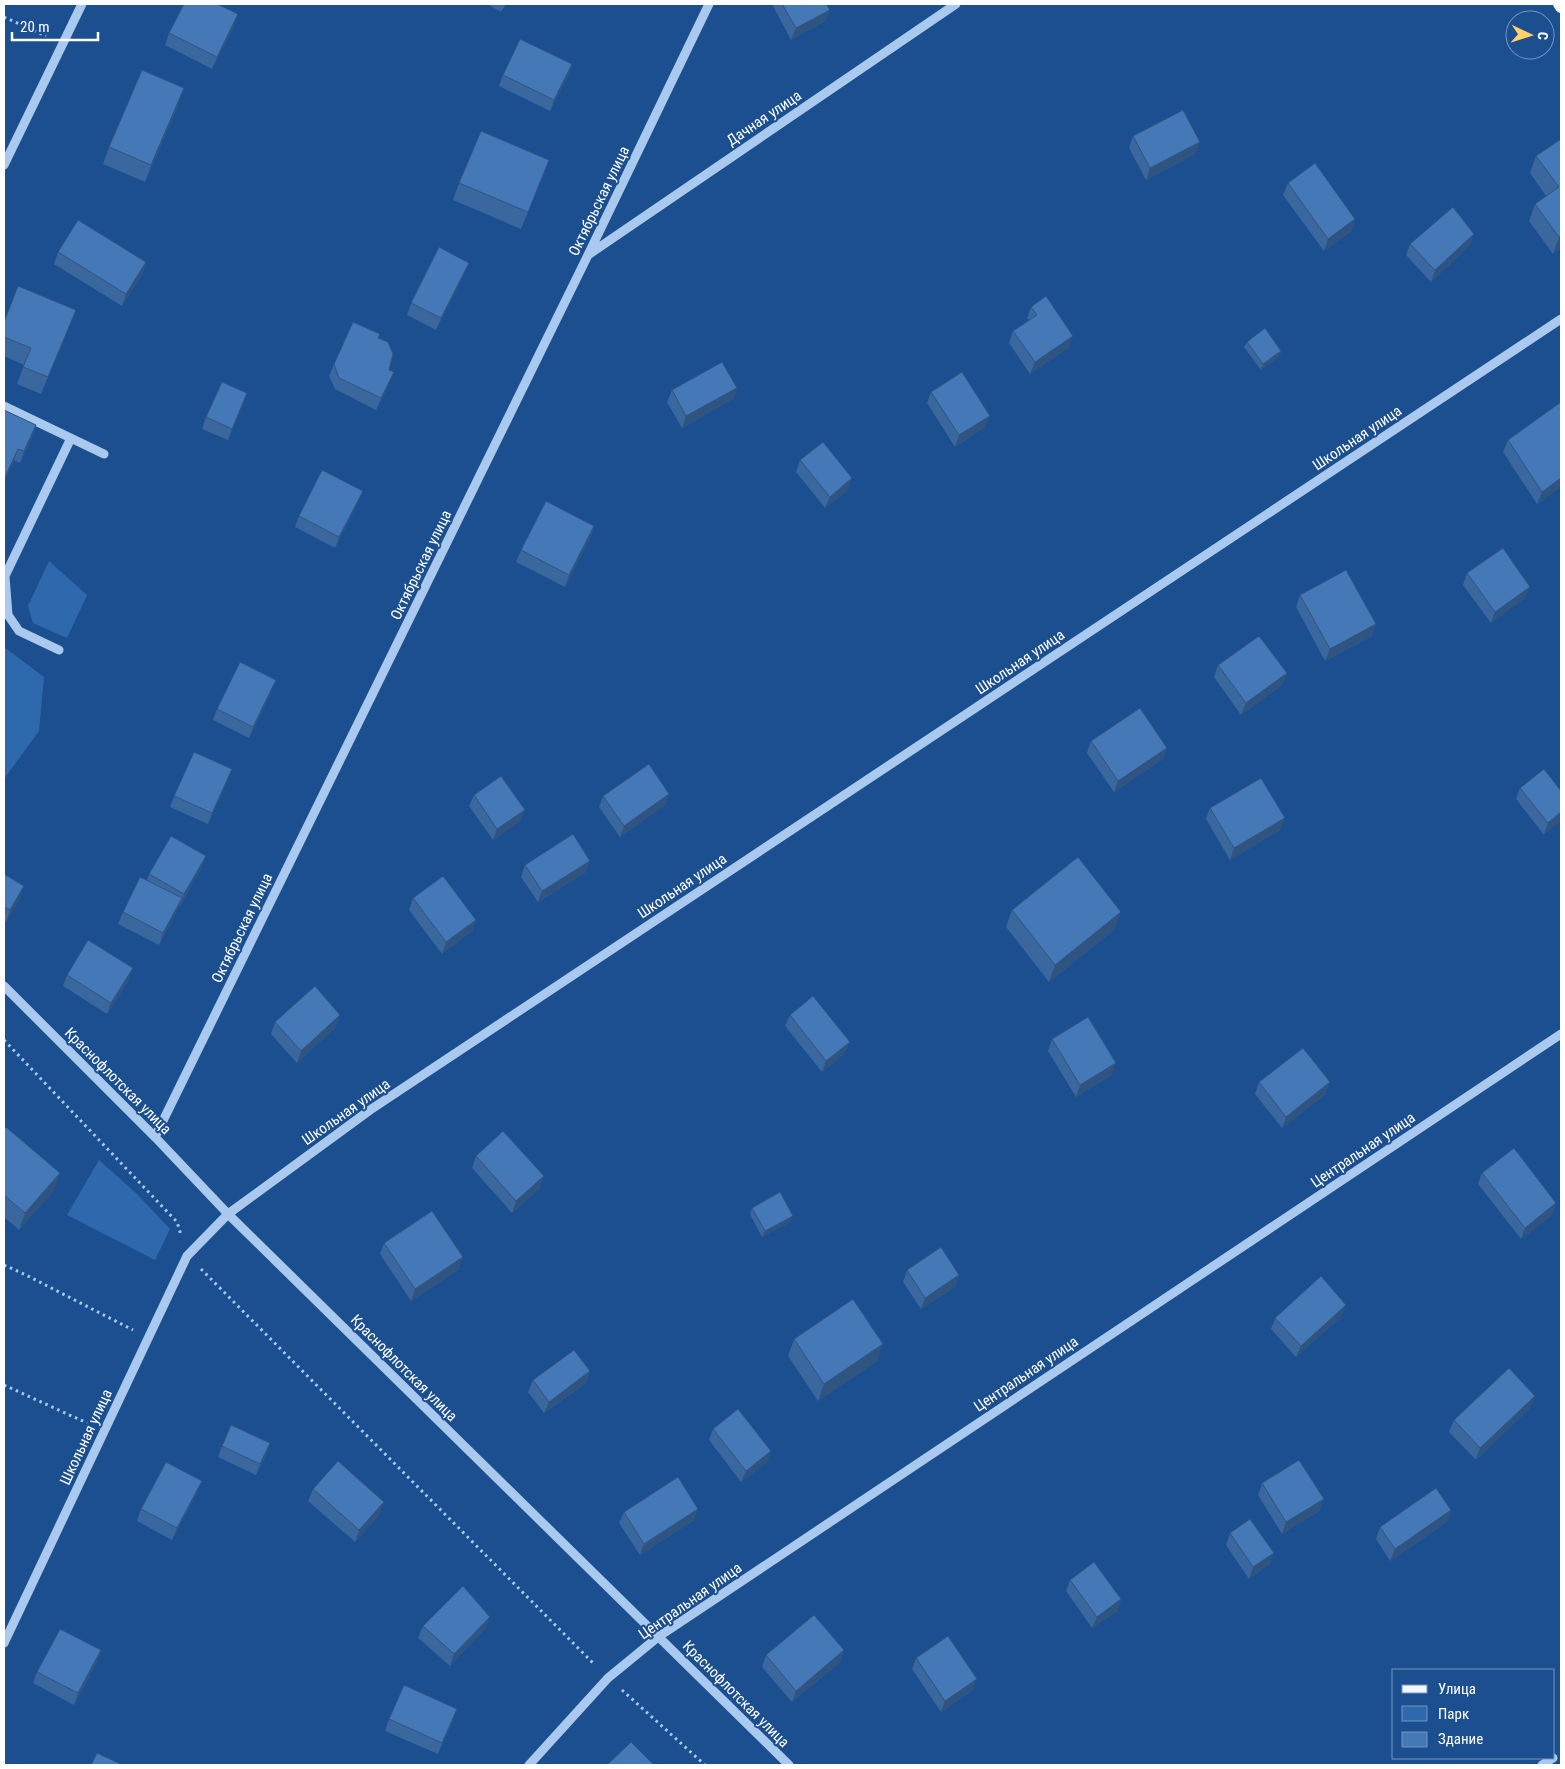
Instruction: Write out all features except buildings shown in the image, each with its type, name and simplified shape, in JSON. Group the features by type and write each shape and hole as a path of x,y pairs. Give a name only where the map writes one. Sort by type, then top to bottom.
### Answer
{"street":[{"path":"4,165 82,4"},
{"name":"Октябрьская улица","path":"155,1137 588,255 709,4"},
{"name":"Дачная улица","path":"588,255 956,4"},
{"name":"Школьная улица","path":"4,1643 188,1256 228,1214 370,1110 1561,318"},
{"path":"4,406 104,454"},
{"path":"59,650 19,631 8,615 5,576 71,438"},
{"name":"Краснофлотская улица","path":"4,986 155,1137 228,1214 789,1765"},
{"name":"Центральная улица","path":"529,1765 608,1678 658,1637 1561,1034"}],"path":[{"path":"4,17 64,44"},
{"path":"4,1040 177,1222 188,1256 608,1678 705,1765"},
{"path":"4,1265 26,1274 149,1338"},
{"path":"4,1384 105,1430"}],"green space":[{"path":"49,561 87,595 67,638 33,623 28,606"},
{"path":"4,647 44,677 39,731 4,779"},
{"path":"99,1160 137,1194 170,1229 155,1260 67,1215"}]}
